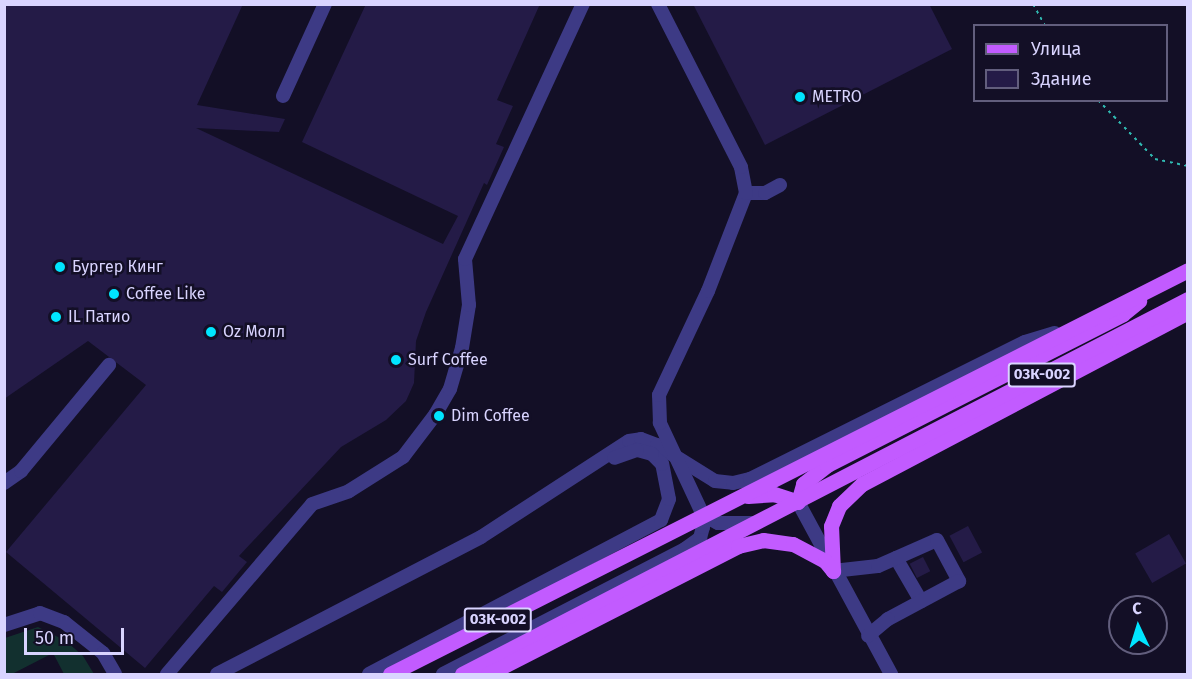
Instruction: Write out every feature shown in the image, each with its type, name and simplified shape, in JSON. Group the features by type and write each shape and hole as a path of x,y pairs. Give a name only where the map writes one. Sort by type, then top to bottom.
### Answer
{"main road":[{"name":"03К-002","path":"390,675 1188,270"},
{"path":"738,497 774,494 798,502 803,484 827,465 1123,314 1159,284"},
{"name":"03К-002","path":"462,675 1188,299"},
{"path":"833,572 831,526 839,506 862,484 1188,312"},
{"path":"488,675 738,546 763,540 793,544 825,561 833,572"}],"street":[{"path":"284,96 325,4"},
{"path":"167,675 312,504 349,491 403,458 435,415 450,389 462,348 469,305 465,259 583,4"},
{"path":"651,4 686,80 691,69"},
{"path":"443,675 685,549 700,537 703,515 660,423 659,395 708,291 746,193 741,167 658,4"},
{"path":"746,193 765,193 780,185"},
{"path":"217,675 492,530 629,441 641,439 673,453 703,476 715,481 733,483 750,479 1025,342 1070,328"},
{"path":"4,483 21,471 109,365"},
{"path":"369,675 661,520 669,499 668,480 662,464 651,454 623,453 504,528 492,530"},
{"path":"798,502 833,572 891,675"},
{"path":"703,515 718,523 760,522"},
{"path":"833,572 878,566 937,540 959,580 888,619 868,636"},
{"path":"896,558 921,601"},
{"path":"4,625 40,613 64,622 103,653 115,675"}],"path":[{"path":"1033,4 1044,24"},
{"path":"1100,102 1155,159 1188,166"}],"green space":[{"path":"38,627 66,641 83,656 94,674 64,674 53,653 12,674 5,674 5,638"}],"building":[{"name":"Oz Молл","path":"4,4 243,4 197,105 285,119 279,132 196,128 443,244 458,216 302,142 366,4 540,4 497,100 513,106 496,144 504,147 487,185 484,183 426,312 416,341 414,383 406,401 386,420 341,447 239,556 247,562 222,592 214,586 145,668 6,552 146,385 88,341 4,399"},
{"name":"METRO","path":"693,4 929,4 952,49 765,145"},
{"path":"968,526 982,552 964,562 949,536"},
{"path":"1169,534 1186,563 1152,583 1135,554"},
{"path":"923,557 930,571 917,578 910,564"}],"place":[{"name":"METRO","path":"800,97"},
{"name":"Бургер Кинг","path":"60,267"},
{"name":"Coffee Like","path":"114,294"},
{"name":"IL Патио","path":"56,317"},
{"name":"Oz Молл","path":"211,332"},
{"name":"Surf Coffee","path":"396,360"},
{"name":"Dim Coffee","path":"439,416"}]}
